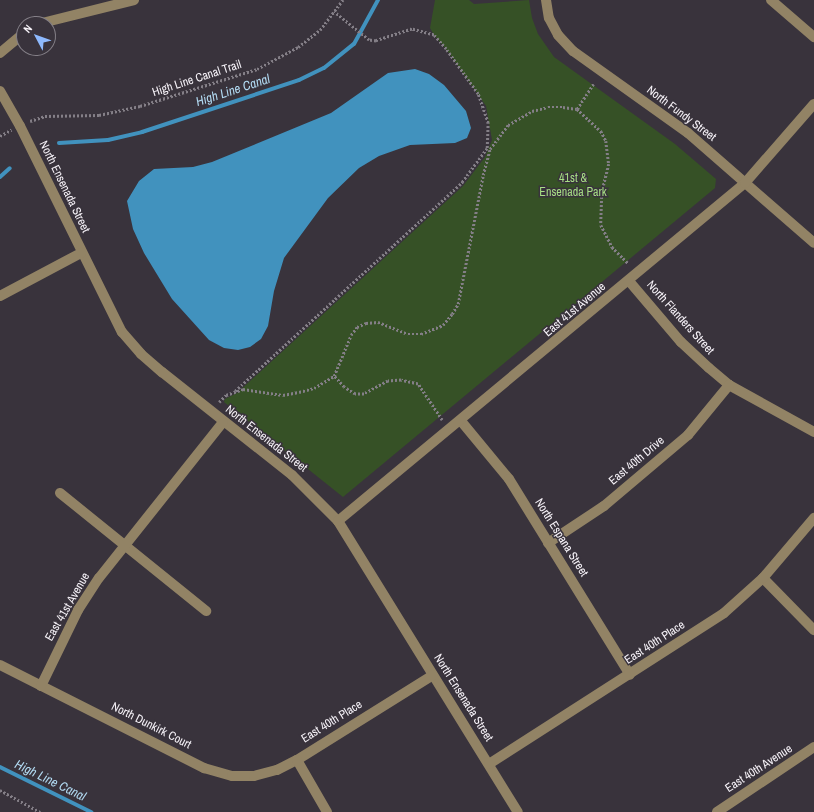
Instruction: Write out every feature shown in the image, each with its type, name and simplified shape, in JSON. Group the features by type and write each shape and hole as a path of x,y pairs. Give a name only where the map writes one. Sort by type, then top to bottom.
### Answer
{"street":[{"path":"56,20 134,0"},
{"name":"North Fundy Street","path":"546,0 550,18 558,35 573,51 688,133 814,243"},
{"path":"771,0 814,37"},
{"path":"0,53 16,40"},
{"name":"North Ensenada Street","path":"0,91 23,133 81,253 122,332 141,354 223,422 292,475 338,521 518,812"},
{"name":"East 41st Avenue","path":"338,521 461,421 745,183 814,104"},
{"path":"0,296 81,253"},
{"name":"North Flanders Street","path":"629,281 681,342 729,385 814,432"},
{"name":"East 40th Drive","path":"548,543 604,506 688,435 729,385"},
{"name":"North Espana Street","path":"461,421 509,479 630,675"},
{"name":"East 41st Avenue","path":"41,686 78,610 125,545 223,422"},
{"path":"60,493 206,611"},
{"name":"East 40th Place","path":"489,764 630,675 724,613 763,578 814,518"},
{"path":"763,578 814,630"},
{"name":"North Dunkirk Court","path":"0,665 204,768 232,776 254,776 277,770 297,760"},
{"name":"East 40th Place","path":"327,812 297,760 432,675"},
{"name":"East 40th Avenue","path":"717,812 814,747"}],"path":[{"name":"High Line Canal Trail","path":"31,121 45,116 99,115 140,106 257,69 298,47 320,30 343,0"},
{"path":"218,402 235,392 462,182 487,148 488,123 478,94 437,38 412,29 376,42 369,40 334,12"},
{"path":"577,108 593,84"},
{"path":"235,392 250,390 283,395 314,388 334,376 351,335 357,327 366,323 378,322 408,334 421,334 443,325 458,304 483,175 490,150 508,125 532,111 548,107 577,108 601,131 606,141 609,164 602,192 601,225 612,247 631,265"},
{"path":"0,136 6,132"},
{"path":"334,376 344,387 355,394 364,394 388,381 401,380 418,384 442,421"},
{"path":"0,790 40,812"}],"green space":[{"name":"41st & Ensenada Park","path":"435,0 469,0 474,4 529,0 532,18 538,34 554,57 675,144 716,179 715,188 343,497 224,402 225,399 237,393 463,186 485,157 492,140 486,106 430,28"}],"water":[{"path":"415,69 429,74 444,85 466,111 471,128 467,138 455,143 410,145 379,156 359,168 328,198 284,258 274,291 268,326 261,339 250,347 238,350 224,348 209,340 172,299 144,253 133,229 127,201 139,181 154,169 193,167 212,162 331,113 388,73"}],"waterway":[{"name":"High Line Canal","path":"59,143 108,140 142,132 299,80 324,68 354,44 378,0"},
{"name":"High Line Canal","path":"0,177 10,168"},
{"name":"High Line Canal","path":"0,767 91,812"}]}
